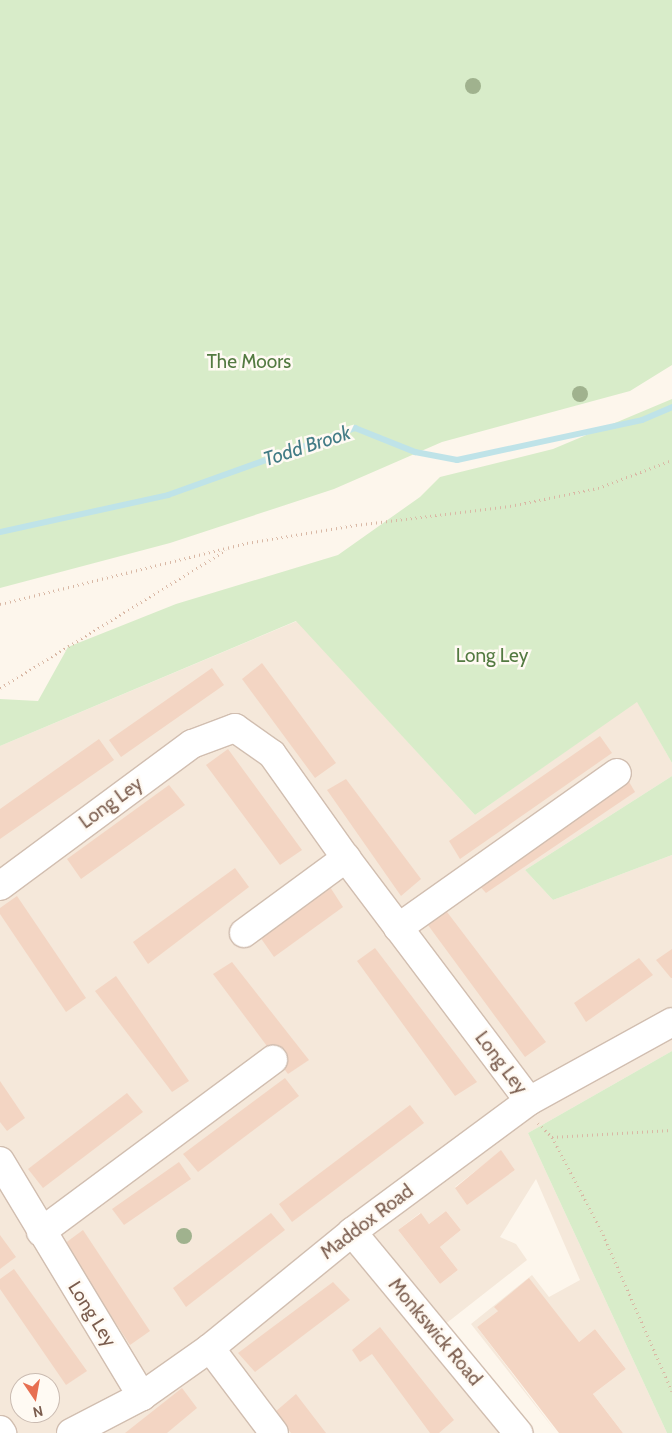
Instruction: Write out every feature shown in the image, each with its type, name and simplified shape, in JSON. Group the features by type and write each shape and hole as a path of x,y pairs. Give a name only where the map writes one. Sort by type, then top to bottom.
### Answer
{"street":[{"name":"Long Ley","path":"0,886 192,744 235,728 272,754 525,1105"},
{"path":"398,928 617,773"},
{"path":"244,933 346,858"},
{"name":"Maddox Road","path":"71,1433 142,1396 210,1348 352,1232 525,1105 672,1022"},
{"path":"41,1232 273,1060"},
{"name":"Long Ley","path":"0,1161 41,1232 142,1396"},
{"name":"Monkswick Road","path":"352,1232 518,1433"},
{"path":"210,1348 274,1433"}],"path":[{"path":"0,604 229,547 356,525 510,506 598,488 672,460"},
{"path":"0,688 229,547"},
{"path":"525,1105 552,1137 601,1230 672,1391"},
{"path":"552,1137 672,1130"}],"shaded area":[{"path":"297,621 475,815 637,701 672,763 672,776 525,870 553,900 672,855 672,1051 528,1133 667,1433 623,1433 593,1394 626,1369 595,1329 579,1342 498,1311 477,1327 557,1433 471,1324 532,1275 549,1297 580,1280 536,1179 500,1237 516,1244 527,1260 439,1329 523,1433 0,1433 0,746","holes":["501,1151 515,1170 467,1204 455,1187","446,1211 461,1230 440,1247 458,1270 440,1284 398,1230 420,1213 429,1224"]}],"green space":[{"name":"The Moors","path":"0,0 672,0 672,365 630,391 442,442 334,489 170,543 0,588"},
{"name":"Long Ley","path":"672,399 672,763 637,702 475,815 296,621 0,746 0,699 38,701 68,647 176,604 338,555 420,497 440,477 553,449"},
{"path":"672,776 672,855 553,900 525,870"},
{"path":"672,1051 672,1433 667,1433 528,1133"}],"building":[{"path":"262,663 336,763 315,778 242,679"},
{"path":"212,668 224,685 121,757 109,740"},
{"path":"600,736 612,753 460,859 449,841"},
{"path":"99,739 114,760 0,839 0,809"},
{"path":"228,749 302,850 280,865 206,765"},
{"path":"625,775 635,792 486,893 476,882"},
{"path":"346,779 421,879 401,896 327,790"},
{"path":"169,785 185,805 81,879 67,859"},
{"path":"235,868 249,887 148,964 133,942"},
{"path":"330,887 343,907 274,957 260,937"},
{"path":"17,896 86,998 66,1012 0,914 0,908"},
{"path":"444,908 546,1042 525,1057 425,921"},
{"path":"375,948 477,1082 455,1096 357,961"},
{"path":"672,949 672,978 671,978 656,960"},
{"path":"639,958 653,975 586,1022 574,1003"},
{"path":"232,962 309,1060 288,1074 213,974"},
{"path":"116,976 189,1081 172,1092 95,991"},
{"path":"285,1078 299,1096 198,1172 183,1154"},
{"path":"0,1081 25,1118 7,1131 0,1122"},
{"path":"127,1093 143,1112 43,1188 28,1169"},
{"path":"410,1105 424,1123 292,1222 279,1204"},
{"path":"501,1150 515,1170 467,1205 455,1188"},
{"path":"179,1162 191,1179 124,1225 112,1209"},
{"path":"446,1211 461,1230 440,1247 458,1270 440,1284 398,1230 421,1213 429,1224"},
{"path":"271,1213 285,1230 186,1307 173,1288"},
{"path":"83,1230 150,1331 130,1345 64,1244"},
{"path":"0,1235 16,1257 0,1269"},
{"path":"14,1269 87,1371 66,1385 60,1373 58,1373 0,1289 0,1279"},
{"path":"529,1278 579,1342 595,1329 626,1369 593,1394 623,1433 559,1433 477,1327 498,1311 494,1307"},
{"path":"333,1282 350,1300 255,1372 238,1353"},
{"path":"380,1327 454,1420 439,1433 430,1433 372,1354 360,1362 352,1350"},
{"path":"182,1388 197,1408 167,1433 125,1433"},
{"path":"296,1394 326,1433 291,1433 275,1412"}],"waterway":[{"name":"Todd Brook","path":"0,532 168,495 355,428 415,452 457,460 642,420 672,407"}]}
